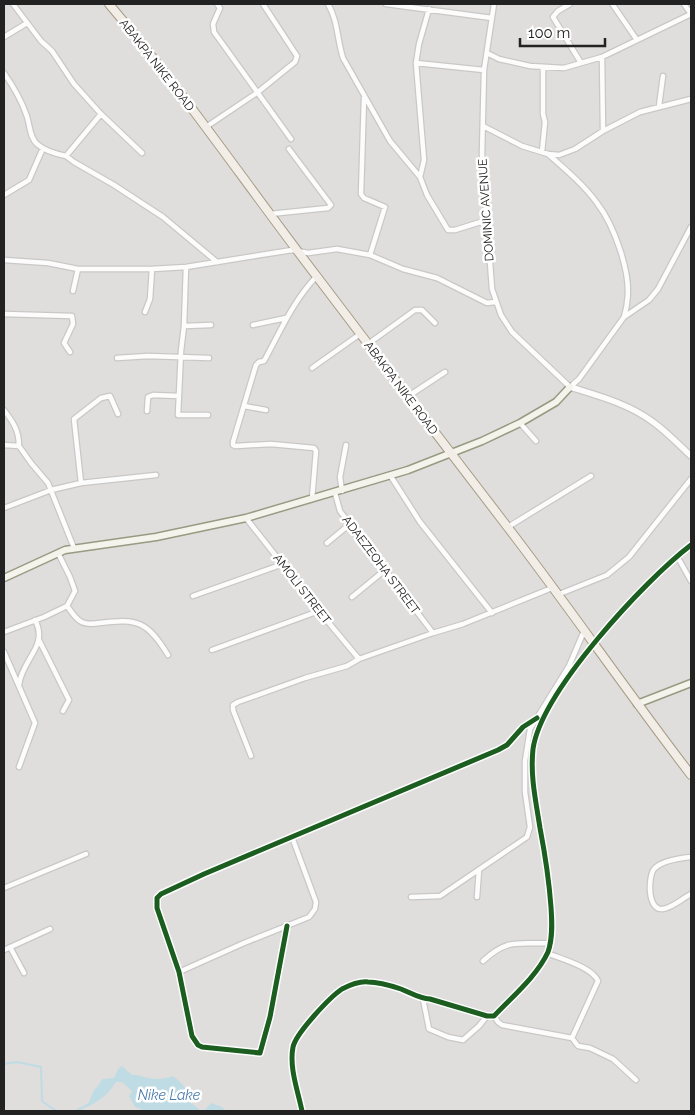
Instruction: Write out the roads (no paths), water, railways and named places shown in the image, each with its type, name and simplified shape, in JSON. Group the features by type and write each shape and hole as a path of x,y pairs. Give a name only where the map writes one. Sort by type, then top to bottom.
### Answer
{"main road":[{"name":"ABAKPA NIKE ROAD","path":"109,4 206,127 316,277 508,527 691,775"},
{"path":"4,578 58,553 74,548 156,537 246,518 408,470 482,441 520,423 556,402 570,387"},
{"path":"637,704 691,682"}],"street":[{"path":"13,4 41,41 52,51 74,84 100,114 142,153"},
{"path":"217,4 220,8 213,24 214,32 291,139"},
{"path":"206,127 258,92 297,59 297,56 263,4"},
{"path":"328,4 336,22 338,44 342,58 390,141 420,176 427,196 448,230 455,230 486,220"},
{"path":"386,4 492,18"},
{"name":"DOMINIC AVENUE","path":"494,4 484,70 482,154 490,276 501,315 512,332 570,387"},
{"path":"570,4 552,17 581,63"},
{"path":"486,53 499,59 544,67 564,68 602,56 691,14 684,4"},
{"path":"613,5 637,40"},
{"path":"420,176 424,160 416,63 421,35 429,9"},
{"path":"4,37 27,23"},
{"path":"602,56 603,131"},
{"path":"416,63 484,70"},
{"path":"542,152 545,122 543,114 544,67"},
{"path":"4,72 27,115 35,143 56,154 66,156 114,185 162,217 217,262"},
{"path":"660,106 663,76"},
{"path":"364,96 361,194 364,198 385,207 370,255"},
{"path":"483,126 522,146 548,154 559,155 575,149 603,131 640,112 691,99"},
{"path":"66,156 100,114"},
{"path":"4,195 29,180 43,148"},
{"path":"270,214 328,208 331,205 289,149"},
{"path":"548,154 569,172 606,216 626,273 628,301 624,317"},
{"path":"691,227 658,289 649,300 624,317 584,372 570,387 622,404 636,411 653,422 691,456"},
{"path":"4,260 48,263 78,269 152,269 186,267 292,250 308,253 337,249 370,255 403,269 437,278 487,303 496,302"},
{"path":"186,267 178,415 208,414"},
{"path":"73,291 78,269"},
{"path":"146,312 150,299 152,269"},
{"path":"312,499 316,451 314,448 271,444 233,445 256,365 264,361 286,318 308,285 316,277"},
{"path":"368,344 415,310 422,310 434,323"},
{"path":"4,314 72,316 73,324 64,343 70,352"},
{"path":"253,325 286,318"},
{"path":"184,326 211,325"},
{"path":"312,368 360,334"},
{"path":"117,358 148,356 209,358"},
{"path":"407,397 445,372"},
{"path":"147,411 148,397 153,395 179,396"},
{"path":"81,483 74,419 106,396 110,396 118,414"},
{"path":"244,406 266,410"},
{"path":"4,410 16,425 19,435 19,446 51,490 74,548"},
{"path":"520,423 536,441"},
{"path":"4,445 19,446"},
{"path":"338,492 346,445"},
{"path":"4,508 51,490 81,483 156,475"},
{"path":"390,475 420,522 492,613"},
{"path":"508,527 591,476"},
{"path":"558,595 607,574 629,557 691,479"},
{"name":"ADAEZEOHA STREET","path":"338,492 340,511 433,633"},
{"name":"AMOLI STREET","path":"246,518 320,612 360,659"},
{"path":"327,543 350,524"},
{"path":"302,1111 293,1070 293,1048 297,1037 340,990 353,984 368,982 400,989 423,999 430,999 487,1016 494,1016 532,975 547,953 550,943 552,918 550,881 533,786 533,749 538,728 572,672 606,628 677,556 691,545"},
{"path":"4,632 67,606 73,598 75,591 58,553"},
{"path":"677,556 691,581"},
{"path":"193,596 282,564"},
{"path":"352,597 385,570"},
{"path":"251,756 233,710 233,705 238,702 463,624 552,588 584,633 569,666 530,729 524,761 525,792 530,827 528,835 525,839 440,896 411,898"},
{"path":"67,606 81,622 136,622 157,636 168,655"},
{"path":"212,650 320,612"},
{"path":"19,686 20,675 39,640 40,631 35,620"},
{"path":"39,640 69,700 63,712"},
{"path":"4,652 35,723 19,767"},
{"path":"287,926 270,1017 260,1053 198,1045 192,1036 179,972 157,908 157,898 161,894 498,750 506,745 523,727 537,718"},
{"path":"179,972 244,942 309,917 315,909 316,902 292,837"},
{"path":"4,888 86,854"},
{"path":"691,857 660,864 655,868 652,873 650,898 653,905 664,909 691,894"},
{"path":"477,897 479,870"},
{"path":"4,950 50,929"},
{"path":"483,961 506,944 550,943"},
{"path":"10,947 24,973"},
{"path":"547,953 588,970 596,975 598,981 572,1038"},
{"path":"423,999 429,1029 448,1037 463,1040 487,1016"},
{"path":"494,1016 502,1024 572,1038 578,1046 590,1048 613,1059 636,1080"}],"water":[{"name":"Nike Lake","path":"122,1066 132,1075 157,1079 173,1076 186,1089 187,1100 200,1110 205,1110 211,1103 222,1107 226,1111 146,1111 135,1107 129,1096 132,1091 122,1082 116,1082 103,1097 85,1108 102,1079 114,1078 118,1069"}],"waterway":[{"path":"4,1064 17,1062 41,1067 42,1101 56,1111"},
{"path":"76,1111 89,1104"}]}
